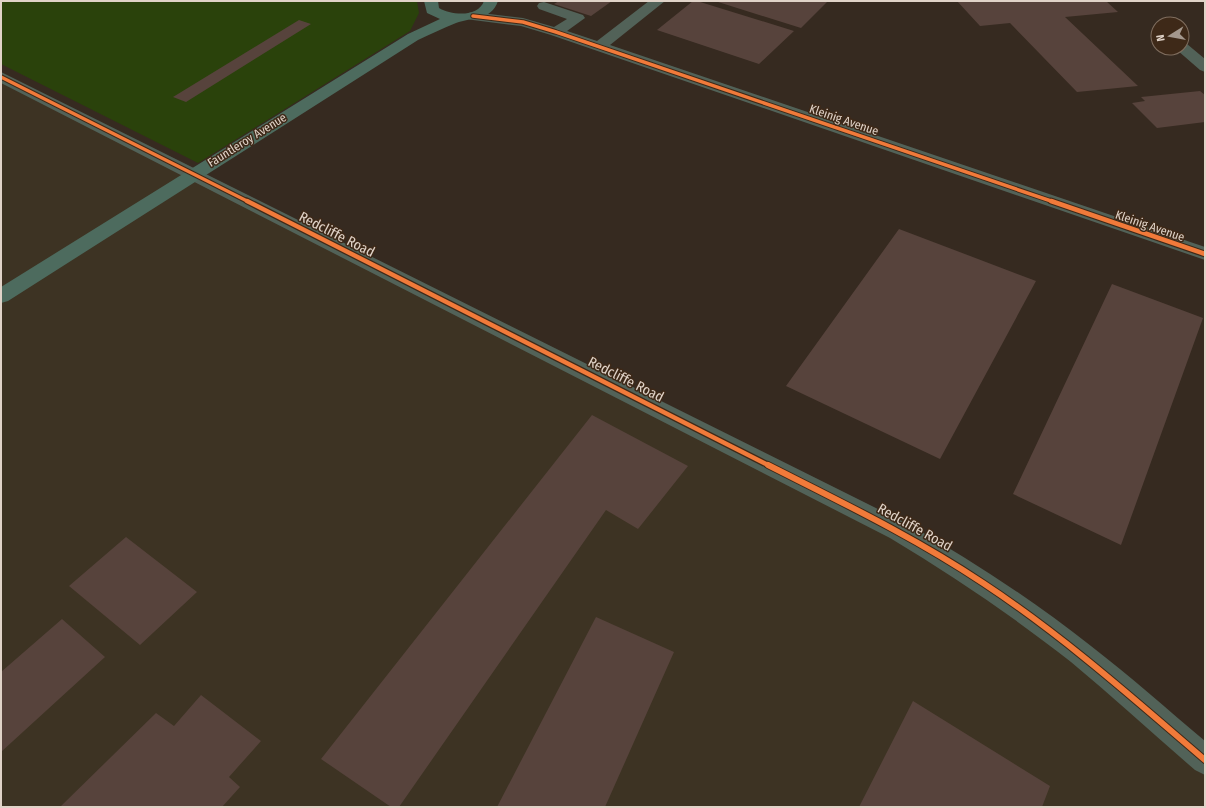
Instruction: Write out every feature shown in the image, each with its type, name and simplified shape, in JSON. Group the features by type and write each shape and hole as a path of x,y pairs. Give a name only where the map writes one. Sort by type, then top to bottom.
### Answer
{"main road":[{"path":"431,3 441,15 456,18 473,16 484,11 491,2"},
{"name":"Fauntleroy Avenue","path":"413,37 431,3"},
{"name":"Fauntleroy Avenue","path":"1,296 413,37 456,18"}],"street":[{"path":"600,46 658,1"},
{"name":"Kleinig Avenue","path":"491,2 523,22"},
{"path":"544,6 578,18 556,32"},
{"name":"Kleinig Avenue","path":"473,16 523,22 600,46 1205,254"},
{"path":"1190,54 1205,67"},
{"name":"Redcliffe Road","path":"1,77 905,534 999,593 1065,641 1205,760"}],"shaded area":[{"path":"1,77 900,531 1205,760 1205,807 1,807"}],"green space":[{"path":"1,1 417,1 419,13 410,31 198,163 1,64"}],"building":[{"path":"559,1 612,1 591,16 554,4"},
{"path":"693,1 794,31 759,64 657,30"},
{"path":"715,1 828,1 801,28"},
{"path":"957,1 1106,1 1118,12 1065,17 1138,86 1077,92 1010,23 980,26"},
{"path":"299,20 311,24 186,102 173,97"},
{"path":"1200,91 1205,95 1205,122 1157,128 1132,103 1145,101 1141,97"},
{"path":"899,229 1036,281 940,459 786,386"},
{"path":"1112,284 1203,318 1121,545 1013,494"},
{"path":"592,415 688,466 638,529 606,510 399,807 391,807 321,759"},
{"path":"126,537 197,592 140,645 69,586"},
{"path":"596,617 674,652 605,807 497,807"},
{"path":"62,619 105,657 1,752 1,672"},
{"path":"201,695 261,741 229,777 240,787 222,807 60,807 156,713 174,726"},
{"path":"913,701 1050,786 1042,807 859,807"}],"cycle path":[{"path":"473,16 523,22 556,32 1205,254"},
{"path":"1,77 899,531 983,583 1043,625 1081,654 1205,760"}]}
